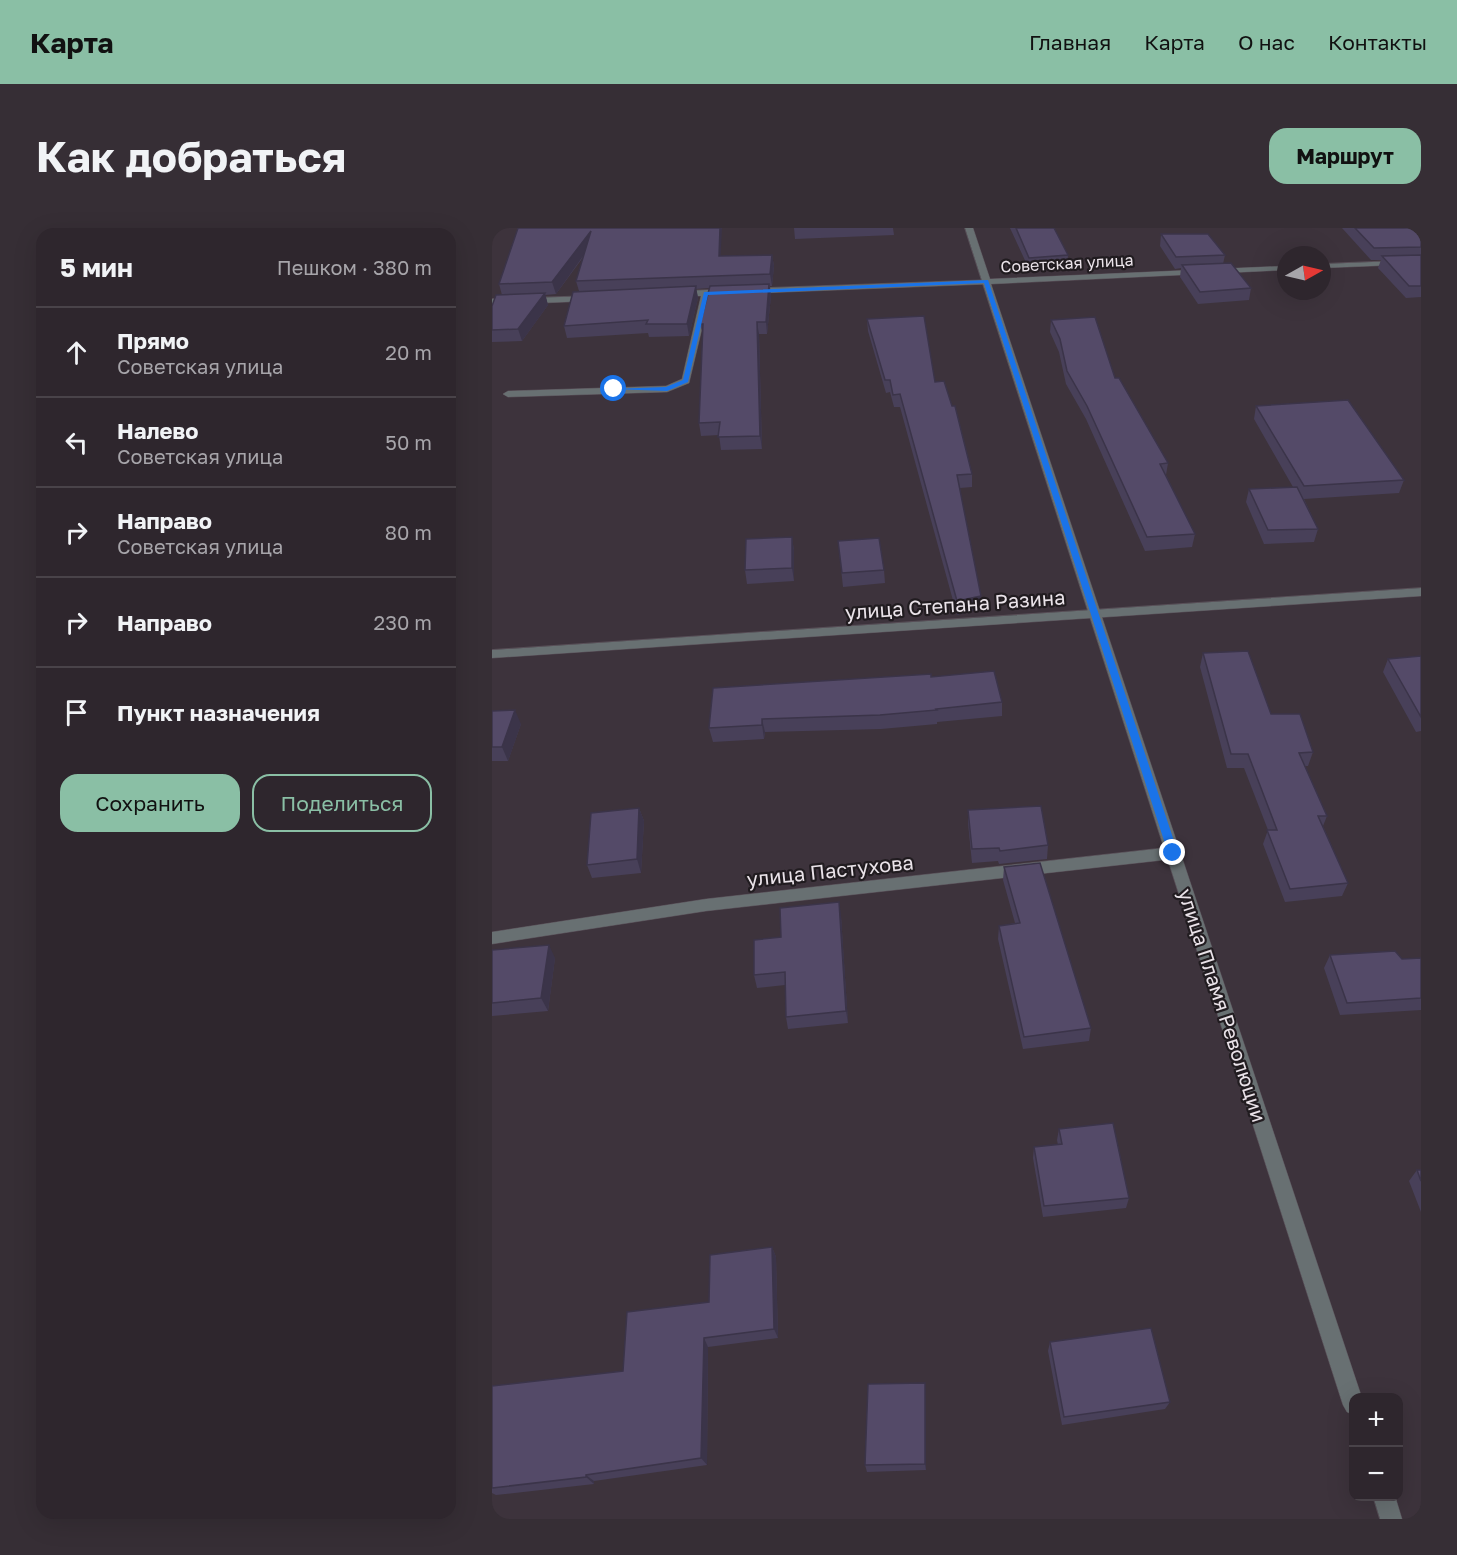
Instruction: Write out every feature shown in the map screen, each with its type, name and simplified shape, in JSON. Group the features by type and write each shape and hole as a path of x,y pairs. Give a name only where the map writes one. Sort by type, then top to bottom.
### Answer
{"street":[{"name":"улица Пламя Революции","path":"969,228 1349,1393"},
{"path":"1331,266 1421,262"},
{"name":"Советская улица","path":"670,295 1277,268"},
{"path":"508,394 667,389 686,381 706,293"},
{"path":"492,302 599,298"},
{"name":"улица Степана Разина","path":"492,654 1421,592"},
{"name":"улица Пастухова","path":"492,938 706,905 1173,853"},
{"path":"1385,1501 1391,1519"}],"building":[{"path":"518,228 720,228 719,256 772,255 770,274 576,281 591,231 552,282 499,284"},
{"path":"1016,228 1054,228 1068,255 1029,258"},
{"path":"1355,228 1421,228 1421,247 1374,248"},
{"path":"1161,234 1208,234 1225,255 1176,257"},
{"path":"1421,255 1421,286 1409,286 1382,256"},
{"path":"1231,263 1251,288 1200,292 1182,265"},
{"path":"769,284 766,322 757,322 760,436 718,437 720,422 699,423 703,324 700,324 710,286"},
{"path":"696,286 687,324 646,324 648,320 564,326 573,292"},
{"path":"545,293 518,329 492,330 492,306 496,295"},
{"path":"924,316 935,382 944,381 952,406 955,406 972,474 957,475 981,596 957,601 900,394 893,395 890,380 885,380 867,319"},
{"path":"1095,317 1115,378 1119,378 1168,463 1160,464 1195,534 1147,537 1087,406 1067,371 1060,339 1051,320"},
{"path":"1348,400 1404,480 1304,486 1256,406"},
{"path":"1297,487 1318,529 1268,530 1249,489"},
{"path":"792,537 792,568 745,570 746,539"},
{"path":"879,538 884,570 842,573 838,541"},
{"path":"1248,651 1271,714 1300,714 1313,752 1299,753 1327,816 1318,816 1348,883 1290,889 1267,830 1277,830 1248,754 1231,754 1203,653"},
{"path":"1421,656 1421,717 1388,659"},
{"path":"994,671 1002,702 880,715 762,719 762,725 709,728 713,688 931,674 931,677"},
{"path":"515,710 502,747 492,747 492,711"},
{"path":"1041,806 1048,845 1000,851 999,848 972,849 968,810"},
{"path":"639,808 637,859 587,865 591,813"},
{"path":"1040,863 1091,1028 1024,1037 999,926 1020,923 1004,867"},
{"path":"839,902 846,1011 786,1017 785,972 754,975 754,940 781,937 780,908"},
{"path":"549,945 541,998 492,1003 492,950"},
{"path":"1395,951 1402,959 1421,958 1421,998 1347,1003 1330,955"},
{"path":"1113,1123 1129,1198 1044,1206 1034,1147 1062,1144 1059,1129"},
{"path":"772,1247 774,1329 704,1338 701,1458 586,1475 586,1477 492,1488 492,1386 623,1371 627,1312 709,1302 710,1255"},
{"path":"1151,1328 1170,1402 1064,1417 1050,1342"},
{"path":"925,1383 925,1464 865,1465 868,1384"}],"route":[{"path":"614,389 667,389 686,381 706,293 986,282 1173,853"}]}
